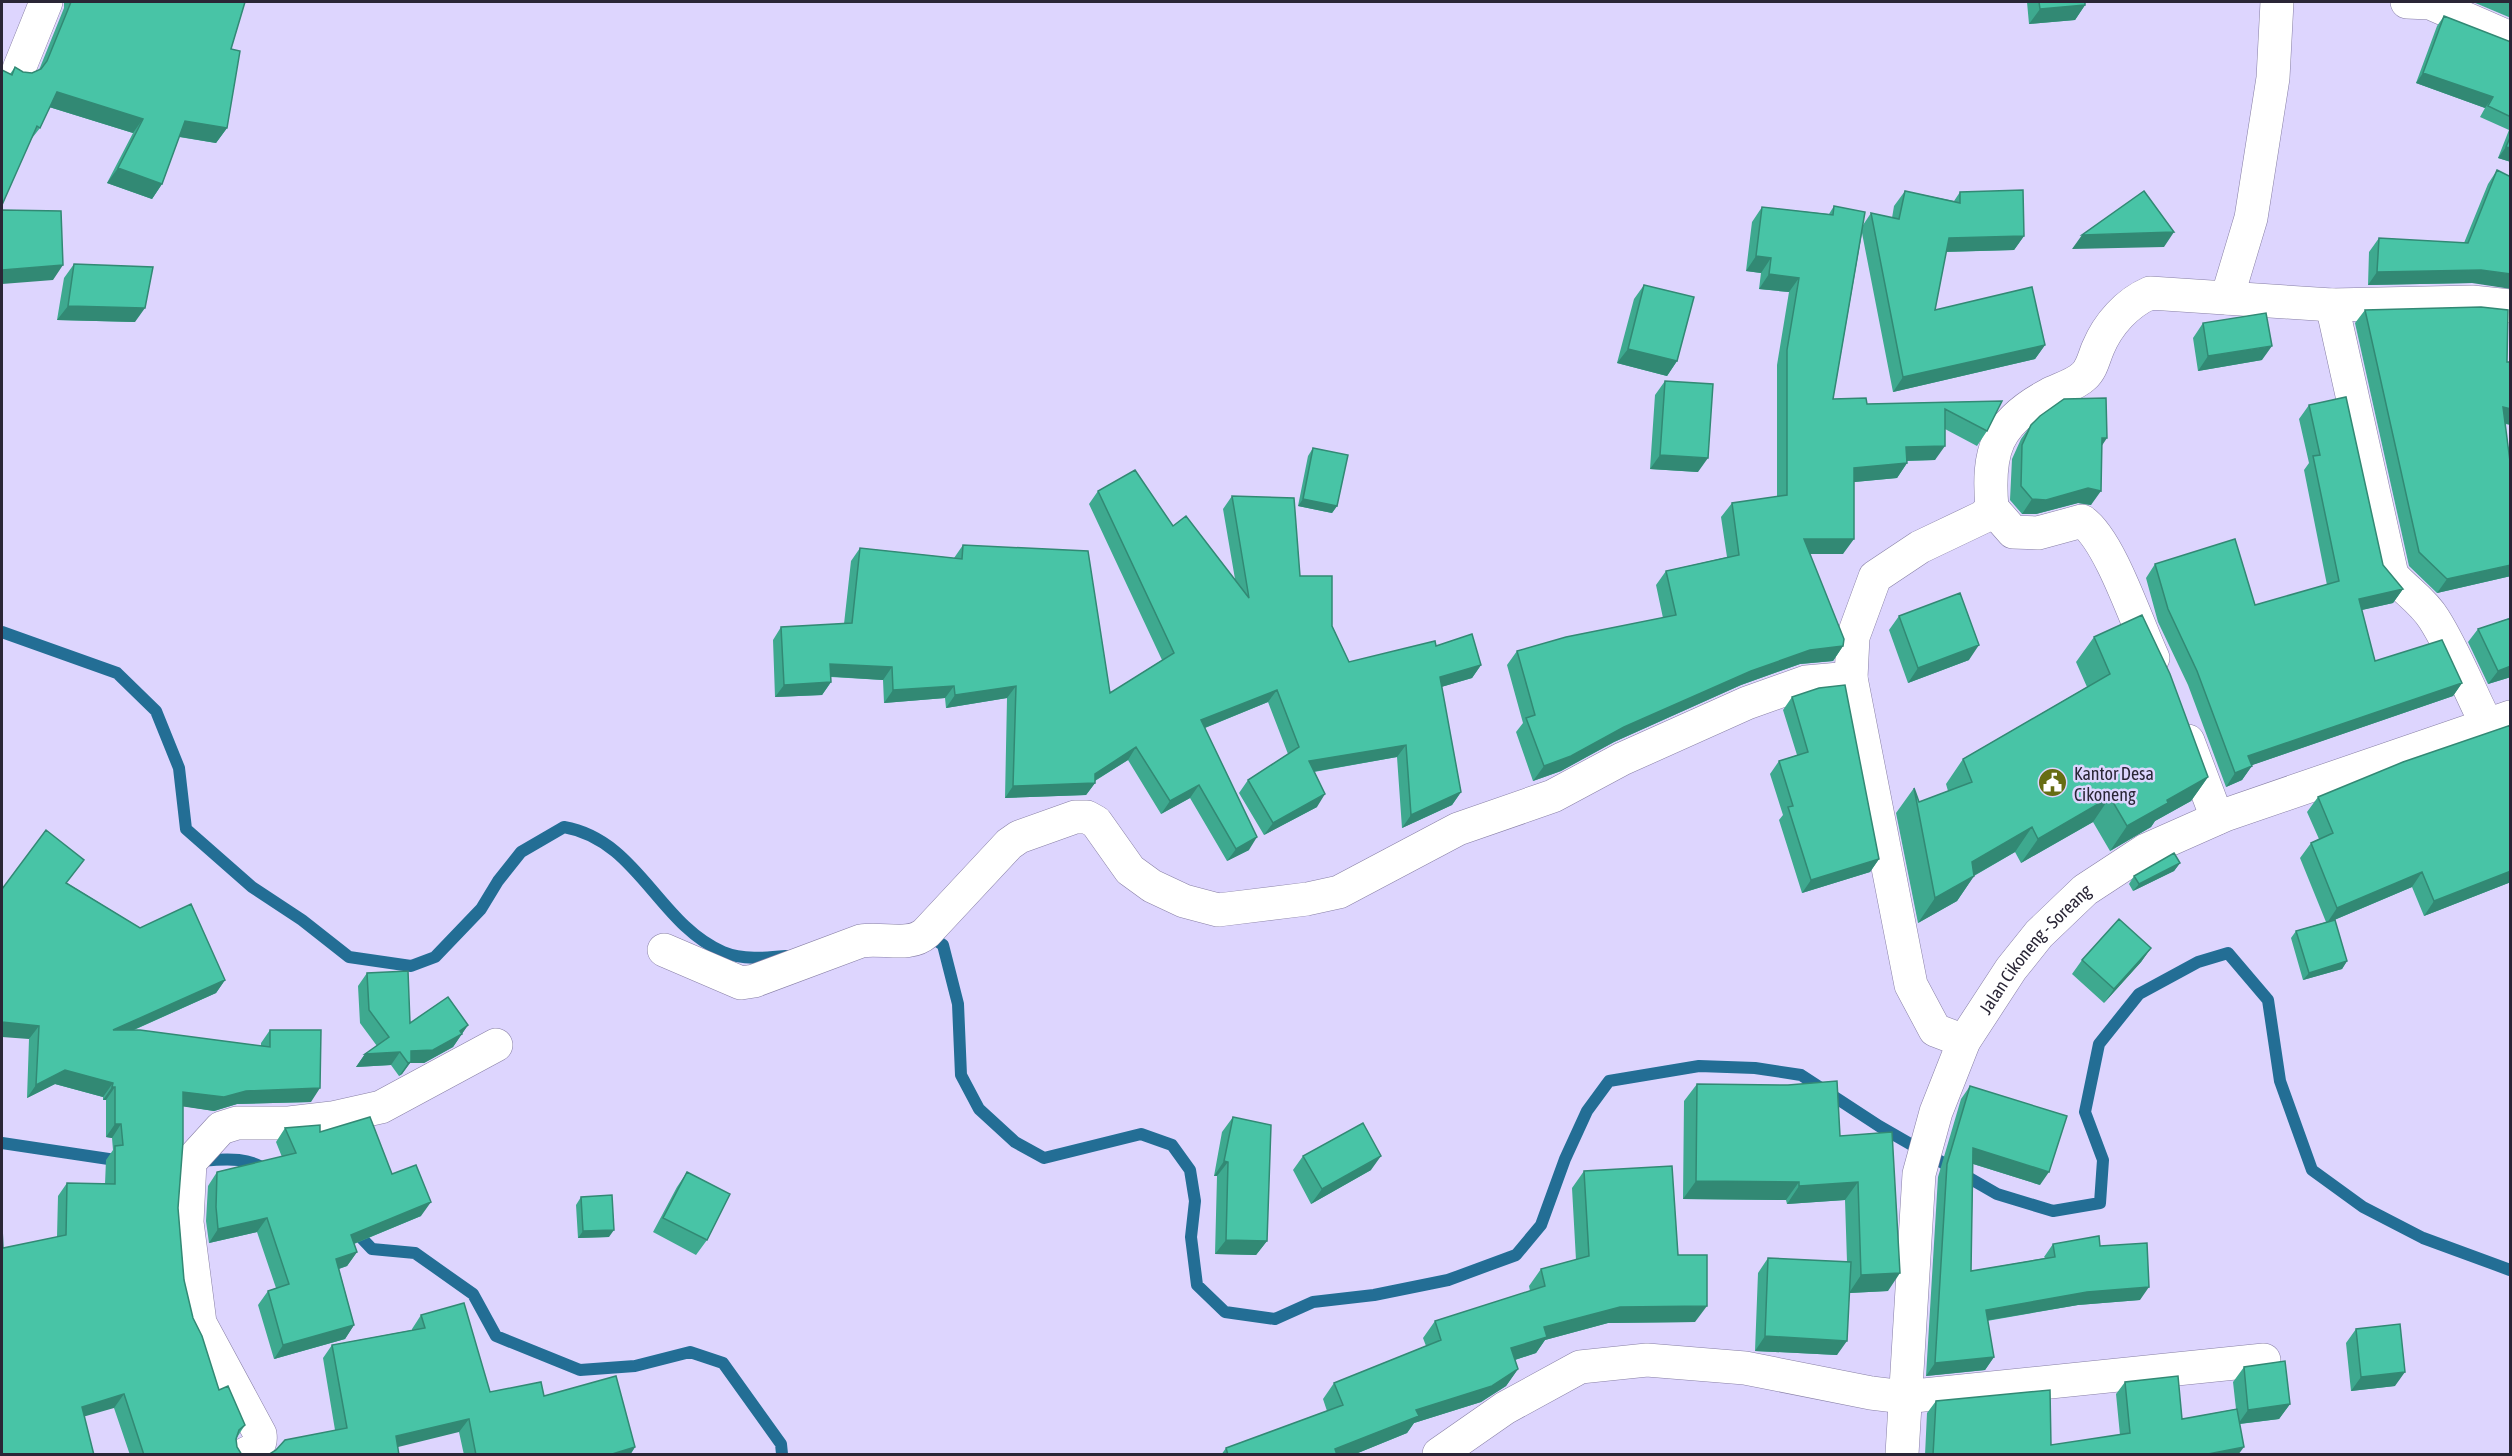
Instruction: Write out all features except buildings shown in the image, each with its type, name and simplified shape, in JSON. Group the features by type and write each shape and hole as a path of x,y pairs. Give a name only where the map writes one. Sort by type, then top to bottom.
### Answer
{"street":[{"path":"19,69 46,2"},
{"path":"2228,298 2251,218 2273,78 2277,2"},
{"path":"2408,2 2430,3 2511,38"},
{"path":"2166,683 2118,579 2090,526 2082,521 2038,533 2013,532 1992,508 1990,484 1995,442 2020,412 2085,376 2098,346 2127,307 2150,293 2332,305 2472,302 2511,306"},
{"path":"2332,305 2392,575 2419,599 2434,618 2499,721"},
{"path":"1964,1041 1935,1030 1911,985 1851,678 1853,637 1875,577 1896,561 1935,538 1983,517 1992,508"},
{"path":"664,950 741,982 754,981 861,940 875,938 910,942 926,933 1009,844 1075,817 1087,817 1096,822 1130,870 1152,886 1184,901 1218,910 1264,905 1339,892 1458,829 1553,796 1622,759 1747,703 1806,682 1851,678"},
{"path":"2178,715 2217,819"},
{"name":"Jalan Cikoneng - Soreang","path":"1902,1455 1919,1174 1936,1112 1964,1041 2025,951 2039,934 2085,890 2146,850 2217,819 2499,721"},
{"path":"245,1455 258,1447 261,1441 260,1434 200,1323 187,1222 190,1162 221,1128 237,1123 289,1123 332,1118 381,1107 496,1044"},
{"path":"1439,1455 1505,1408 1580,1367 1647,1360 1744,1368 1871,1393 1905,1397 2264,1360"}],"waterway":[{"path":"2,632 117,673 156,711 179,768 186,829 252,887 302,920 349,957 411,966 435,957 481,909 498,881 521,852 564,827 589,835 611,848 630,865 681,922 701,939 723,952 746,957 786,956"},
{"path":"927,934 943,945 958,1004 961,1075 979,1109 1015,1142 1044,1158 1141,1134 1172,1145 1190,1170 1195,1201 1191,1237 1197,1285 1225,1312 1275,1319 1313,1302 1374,1295 1448,1280 1516,1255 1541,1225 1565,1159 1587,1111 1609,1081 1699,1066 1755,1068 1801,1075 1879,1126 1997,1194 2053,1211 2100,1203 2103,1160 2085,1112 2099,1044 2139,994 2198,962 2228,953 2268,1000 2280,1081 2312,1170 2363,1207 2423,1238 2510,1270"},
{"path":"2,1143 122,1161"},
{"path":"199,1161 228,1159 246,1161 271,1173"},
{"path":"353,1229 372,1249 415,1253 473,1294 496,1336 580,1370 635,1366 690,1352 723,1363 781,1444 782,1454"}],"place":[{"name":"Kantor Desa Cikoneng","path":"2053,783"}]}
